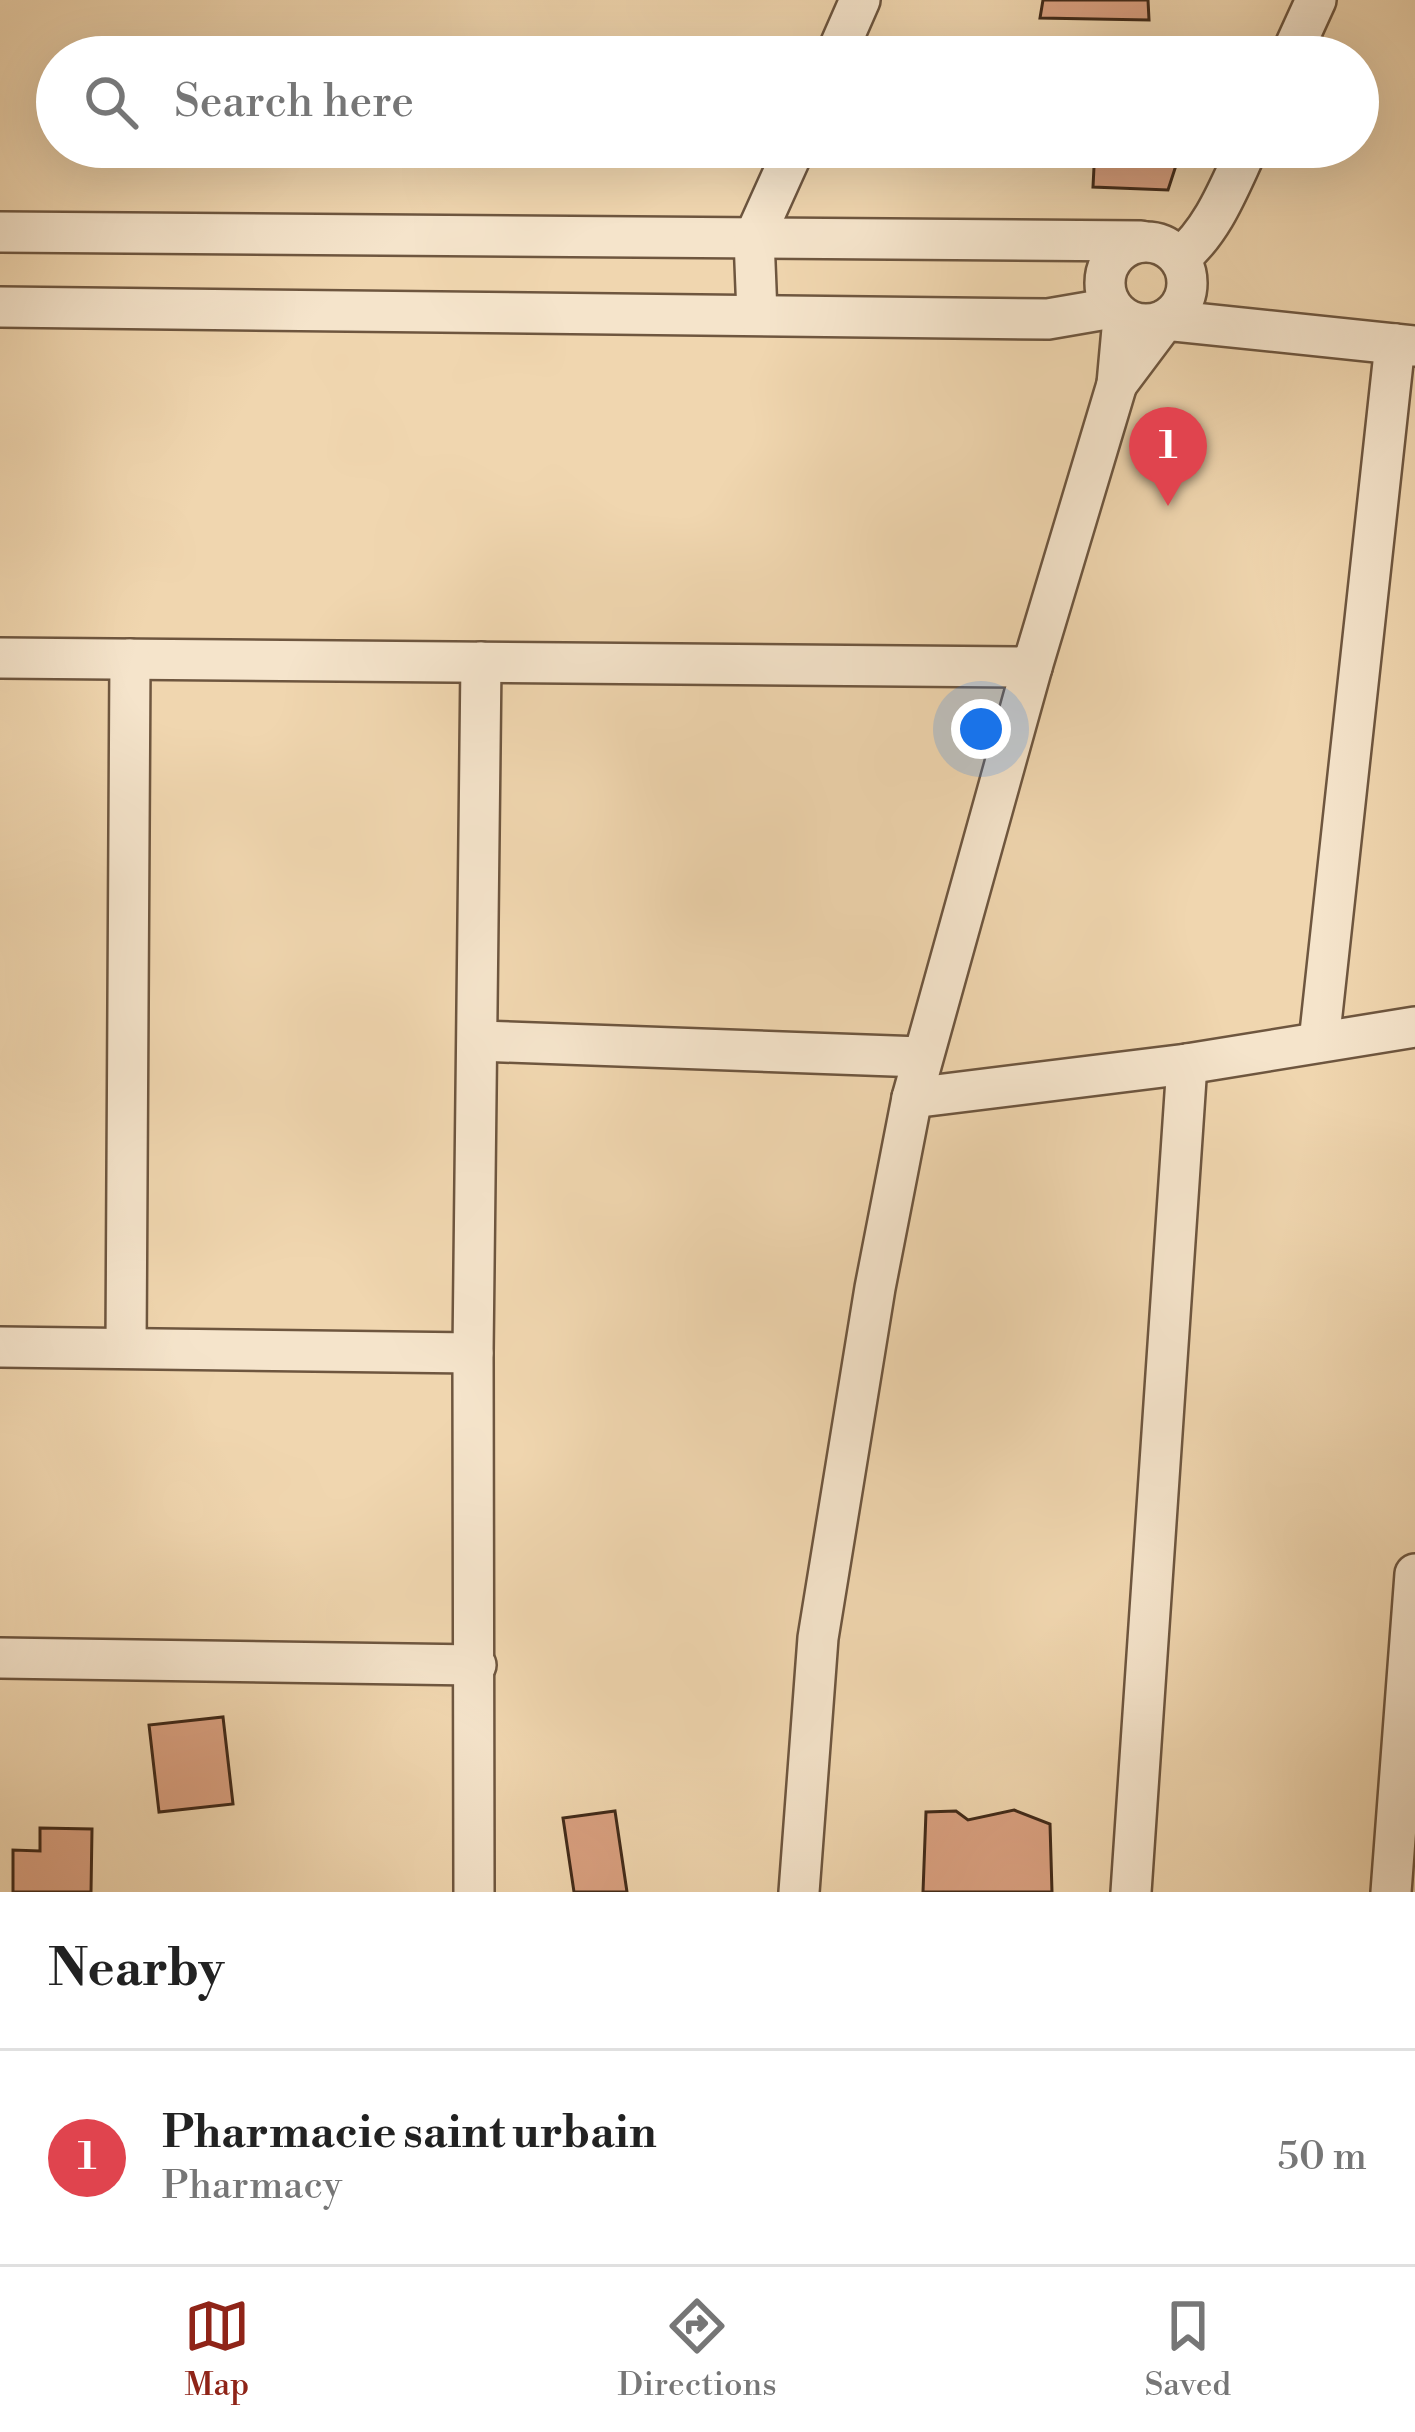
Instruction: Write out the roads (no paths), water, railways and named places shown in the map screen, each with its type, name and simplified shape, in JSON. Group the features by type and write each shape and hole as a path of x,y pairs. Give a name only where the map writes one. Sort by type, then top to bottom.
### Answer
{"street":[{"path":"844,36 860,0"},
{"path":"1299,36 1316,0"},
{"path":"757,314 754,238 786,168"},
{"path":"1180,258 1203,236 1238,168"},
{"path":"0,232 1156,242 1180,258 1188,285 1185,300 1117,384"},
{"path":"799,1892 818,1637 875,1288 912,1098 1117,384 1118,313 1104,280 1115,254 1141,241"},
{"path":"0,308 1048,319 1118,313 1136,324 1165,320 1405,345 1319,1042"},
{"path":"0,658 1032,668"},
{"path":"126,1348 130,659"},
{"path":"474,1892 473,1353 481,662"},
{"path":"912,1098 1187,1064 1415,1027"},
{"path":"479,1041 921,1057"},
{"path":"1131,1892 1187,1064"},
{"path":"0,1347 473,1353"},
{"path":"1391,1892 1415,1574"},
{"path":"0,1658 476,1665"}],"place":[{"name":"Pharmacie saint urbain","path":"1168,506"}]}
